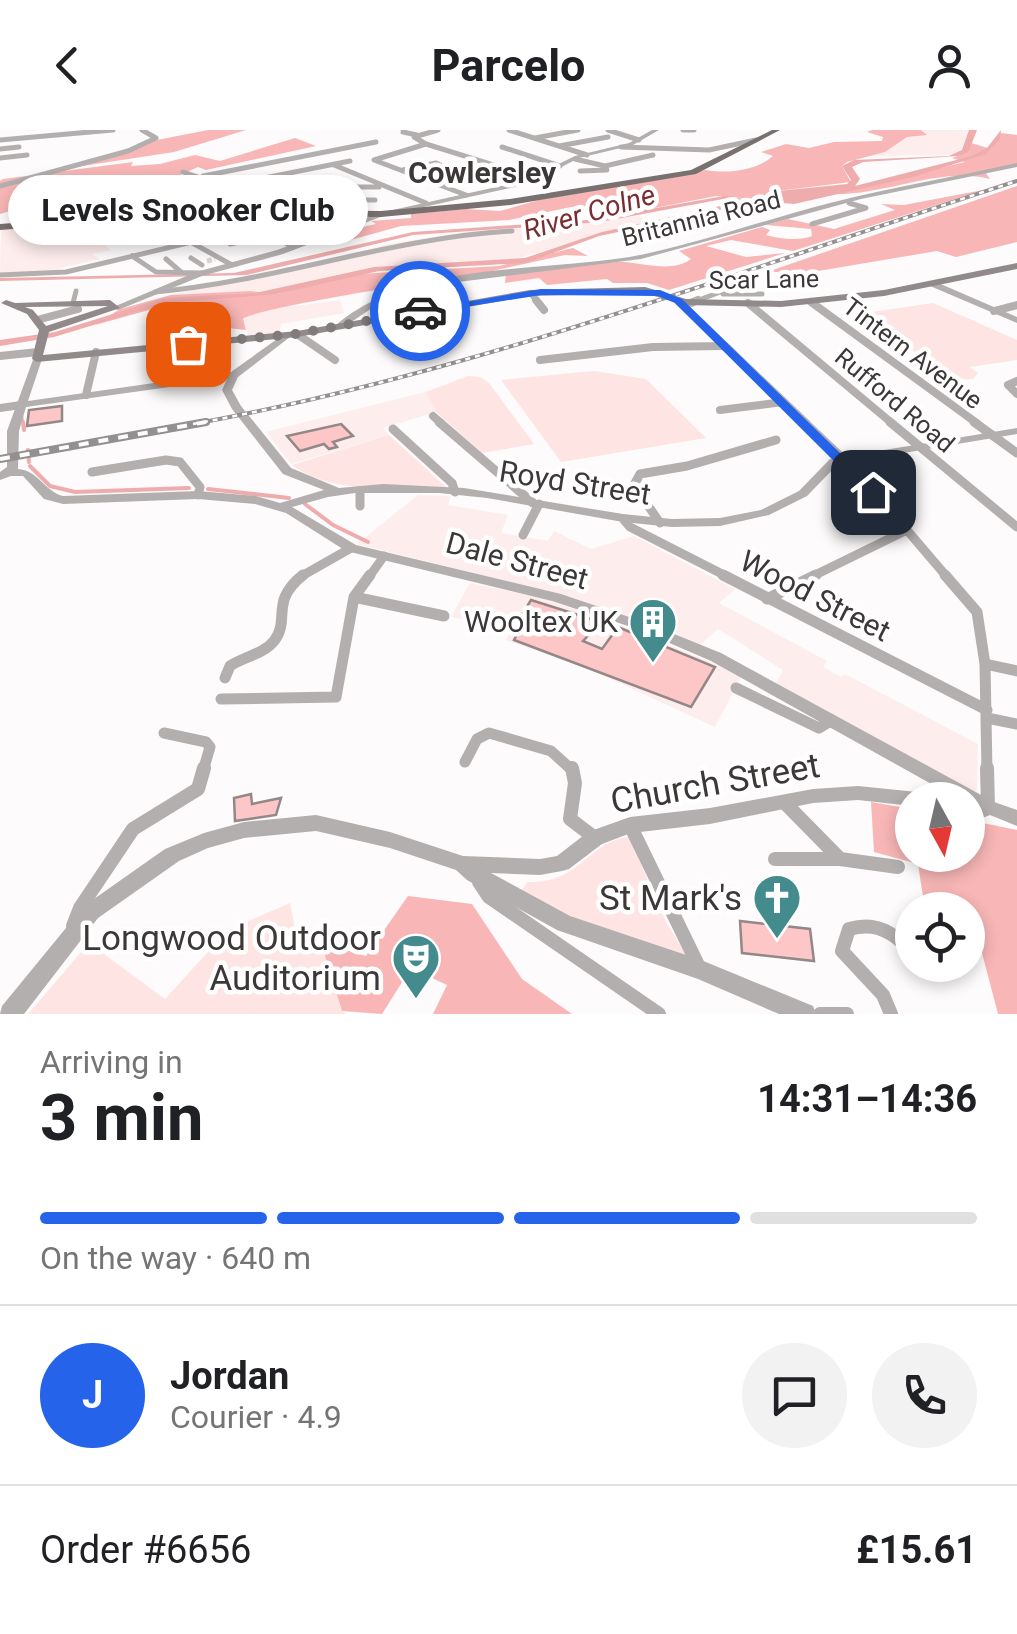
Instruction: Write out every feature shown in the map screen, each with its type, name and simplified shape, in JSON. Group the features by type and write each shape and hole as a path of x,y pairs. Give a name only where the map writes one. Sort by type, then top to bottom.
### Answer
{"main road":[{"path":"0,226 300,206 314,213 376,214 510,202 700,170 777,130"},
{"name":"Scar Lane","path":"38,331 96,352 292,334 530,293 658,292 691,302 811,302 933,284 1017,266"},
{"path":"3,303 38,331"},
{"path":"115,304 115,308 38,331 76,306 115,304"}],"street":[{"path":"40,130 46,136"},
{"path":"79,130 88,134"},
{"path":"0,140 112,130 118,138"},
{"path":"0,186 105,158 156,138 142,130"},
{"path":"403,132 416,136 438,130"},
{"path":"513,130 587,155"},
{"path":"534,138 578,130"},
{"path":"191,258 206,265 232,266 376,214 536,178 574,158 621,147 654,130"},
{"path":"558,146 608,133 640,140"},
{"path":"676,147 689,134"},
{"path":"416,136 413,138 426,144 536,178"},
{"path":"65,137 76,144"},
{"path":"621,147 717,150 756,140"},
{"path":"182,172 203,176 376,142"},
{"path":"426,144 374,158 466,195"},
{"path":"0,149 19,147"},
{"path":"502,147 560,166"},
{"path":"580,171 613,168 653,154"},
{"path":"0,158 27,155"},
{"path":"574,158 613,168"},
{"path":"638,158 650,164"},
{"path":"424,159 448,168"},
{"path":"203,190 350,161"},
{"path":"402,170 436,163"},
{"path":"333,164 426,203"},
{"name":"Britannia Road","path":"341,326 370,306 423,288 508,272 636,258 862,196 1017,166"},
{"path":"298,171 334,187"},
{"path":"195,212 206,182 203,176"},
{"path":"376,214 375,200 382,186"},
{"path":"300,206 313,188 382,186"},
{"path":"253,191 266,192 252,206 375,200"},
{"path":"200,198 146,201 143,215 192,243 206,265"},
{"path":"849,203 877,210"},
{"path":"812,224 866,208"},
{"path":"0,276 42,274 132,256 314,213"},
{"path":"798,214 820,222"},
{"path":"101,232 162,226"},
{"path":"256,228 293,247"},
{"path":"96,303 252,280 435,235 512,231"},
{"path":"230,244 270,235"},
{"path":"132,256 156,272 184,275"},
{"path":"166,259 184,275"},
{"path":"115,308 206,265 232,266"},
{"path":"691,302 752,280"},
{"path":"933,284 1017,320"},
{"path":"0,356 76,306 76,291"},
{"path":"530,293 544,310"},
{"path":"716,293 762,294"},
{"path":"677,300 843,460 977,612 987,714 1004,813"},
{"name":"Tintern Avenue","path":"811,302 1017,454"},
{"name":"Rufford Road","path":"748,303 1017,527"},
{"path":"994,311 1017,305"},
{"path":"166,346 168,310"},
{"path":"5,474 38,331"},
{"path":"0,408 234,375 292,334 335,360"},
{"path":"540,360 653,347 723,346"},
{"path":"86,395 96,352"},
{"path":"234,375 228,390 236,407 280,462 300,478 339,492"},
{"path":"1017,381 1008,385 1017,394"},
{"path":"720,410 784,402"},
{"path":"432,416 536,503 523,535"},
{"path":"394,429 452,483 455,492"},
{"path":"843,460 1017,432"},
{"path":"660,523 634,485 640,474 686,466 776,440"},
{"path":"171,446 200,487 198,495"},
{"name":"Royd Street","path":"282,506 339,492 455,492 624,520 660,523 738,518 771,510 812,485 834,461 843,460"},
{"path":"92,472 156,461 180,462"},
{"name":"Dale Street","path":"5,474 26,473 48,496 62,500 198,495 282,506 351,548 556,597 642,626 716,657 1004,813"},
{"path":"360,491 360,506"},
{"name":"Wood Street","path":"624,520 630,527 987,714 1017,724"},
{"path":"767,599 907,530"},
{"path":"225,678 225,670 234,661 270,646 280,633 280,602 288,588 351,548"},
{"path":"220,699 336,697 354,598 384,556"},
{"path":"354,598 444,616"},
{"path":"985,664 1017,671"},
{"path":"736,688 819,728 832,720"},
{"path":"64,948 80,908 133,829 198,789 210,747 206,742 164,733"},
{"path":"465,762 476,739 490,733 555,754 572,764 576,775 570,819 595,838"},
{"name":"Church Street","path":"469,869 540,868 572,858 595,838 630,825 858,793 895,797"},
{"path":"784,802 840,859"},
{"path":"10,1014 91,912 172,855 244,830 284,824 316,824 390,840 469,869 564,923 701,970 805,1014"},
{"path":"630,825 701,970"},
{"path":"776,859 840,859 895,868"},
{"path":"469,869 489,897 658,1014"},
{"path":"891,1014 886,996 848,964 842,951 848,930 864,924 890,929 895,934"},
{"path":"820,1014 846,1014"}],"shaded area":[{"path":"208,130 246,130 174,152 76,167 157,140"},
{"path":"921,130 969,130 970,134 963,150 951,155 865,156 885,152 907,137 923,135"},
{"path":"921,130 927,135 907,137 885,152 847,162 842,166 851,182 777,191 755,199 716,196 629,213 616,205 571,207 509,220 401,226 347,241 341,232 376,224 371,221 411,218 411,214 466,209 500,211 539,200 706,170 741,170 773,156 761,152 786,144 809,148 834,142 882,141 883,137 867,132"},
{"path":"969,130 977,130 968,153 959,156 863,162 852,167 860,179 855,186 972,156 987,148 1001,130 1000,139 986,154 913,177 794,204 760,201 599,236 526,263 379,271 277,294 166,303 54,337 0,346 0,340 55,332 164,298 255,293 374,267 525,258 602,232 748,200 723,199 600,222 413,235 247,275 0,278 234,273 413,232 588,220 724,196 752,200 778,191 847,184 851,180 842,166 854,160 949,156 962,150"},
{"path":"1001,133 1017,135 1017,165 985,172 990,179 952,176 832,194 965,162 952,158 968,153 971,143 991,149"},
{"path":"295,138 316,146 206,170 198,167 177,180 122,190 112,201 17,209 0,214 3,179 133,162 131,166 160,164 195,155 220,161"},
{"path":"167,181 198,184 195,197 147,199 116,194"},
{"path":"1017,186 1017,242 956,257 937,251 812,272 767,272"},
{"path":"983,190 793,251 731,240 706,246 746,257 785,253 669,290 647,283 613,283 607,279 547,285 539,278 505,283 506,275 594,263 676,266 691,259 679,251 762,227 770,230 766,235 777,238 812,236 811,229 766,225 788,219 834,229 895,210 881,204 904,205"},
{"path":"639,216 646,222 500,263 374,267 258,292 171,295 394,243 464,232"},
{"path":"78,222 111,250 92,254 100,259 53,270 0,274 1,230"},
{"path":"573,248 588,256 565,255 423,286 419,282 271,310 243,319 246,330 219,327 204,336 176,338 171,304 95,325 120,309 171,295 250,291 277,294 358,274 499,266"},
{"path":"340,300 344,313 281,324 279,334 249,337 243,320 257,311"},
{"path":"933,303 1017,340 1017,360 970,367 978,373 973,379 962,378 933,365 865,313"},
{"path":"594,371 646,379 706,438 561,462 501,380"},
{"path":"468,376 489,383 534,444 482,453 436,412 426,392"},
{"path":"426,392 436,412 383,428 389,435 291,464 266,432"},
{"path":"389,435 446,487 346,486 309,475 292,465"},
{"path":"418,495 451,496 448,505 508,515 501,533 548,541 554,531 591,549 634,536 735,589 719,603 827,661 823,667 841,677 845,674 978,744 977,782 950,782 776,683 783,670 718,629 700,645 575,598 357,544"},
{"path":"470,583 538,597 613,622 742,675 715,727 587,668 506,640 511,629 451,617"},
{"path":"871,802 895,806 895,858 874,852"},
{"path":"985,823 1017,830 1017,1014 998,1014 985,964 985,892 922,892 919,872 985,872"},
{"path":"629,837 667,924 687,956 586,925 520,893 527,882 560,877 603,846"},
{"path":"408,896 472,904 522,979 572,1014 433,1014 447,985 411,968 382,1014 342,1011 321,943 366,956"},
{"path":"290,903 296,935 321,943 346,1014 28,1014 89,943 165,999 228,930"}],"building":[{"path":"62,406 62,421 27,426 29,410"},
{"path":"341,424 353,436 333,442 337,447 329,449 324,444 300,451 287,436"},
{"path":"531,600 601,622 583,641 602,649 618,627 715,667 691,707 514,640 523,623 518,621"},
{"path":"251,794 252,804 281,798 276,815 235,821 234,798"},
{"name":"St Mark's","path":"740,921 810,929 814,961 742,953"}],"waterway":[{"path":"22,416 23,424"},
{"path":"23,422 24,430"},
{"path":"28,450 29,462"},
{"path":"30,466 50,486 75,492 189,488"},
{"path":"208,489 289,498"},
{"path":"305,504 333,525 368,542"}],"tunnel":[{"path":"207,261 215,259"}],"railway":[{"path":"193,424 298,403 505,348 1017,181"},
{"path":"0,459 206,422"}],"way so far":[{"path":"188,344 296,334 420,311"}],"place":[{"name":"Levels Snooker Club","path":"188,344"},
{"name":"Wooltex UK","path":"653,664"},
{"name":"St Mark's","path":"777,940"},
{"name":"Longwood Outdoor Auditorium","path":"416,1000"}],"district":[{"name":"Cowlersley","path":"482,173"}],"route":[{"path":"420,311 541,292 660,293 678,301 873,492"}],"water label":[{"name":"River Colne","path":"589,212"}]}
